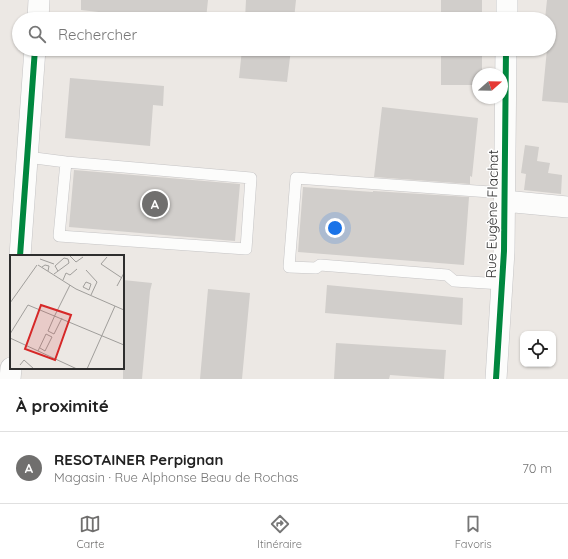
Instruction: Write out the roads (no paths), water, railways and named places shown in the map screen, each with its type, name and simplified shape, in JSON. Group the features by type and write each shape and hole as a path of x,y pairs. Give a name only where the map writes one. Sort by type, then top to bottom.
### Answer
{"street":[{"path":"38,12 39,0"},
{"path":"506,12 507,0"},
{"path":"20,255 34,56"},
{"name":"Rue Eugène Flachat","path":"496,379 504,251 506,56"},
{"path":"504,197 568,207"},
{"path":"10,379 11,369"}],"lane":[{"path":"27,157 66,162 251,178 246,249 59,236 66,162"},
{"path":"502,284 454,281 447,275 320,265 316,268 289,267 296,178 504,197"}],"place":[{"name":"RESOTAINER Perpignan","path":"155,204"}]}
